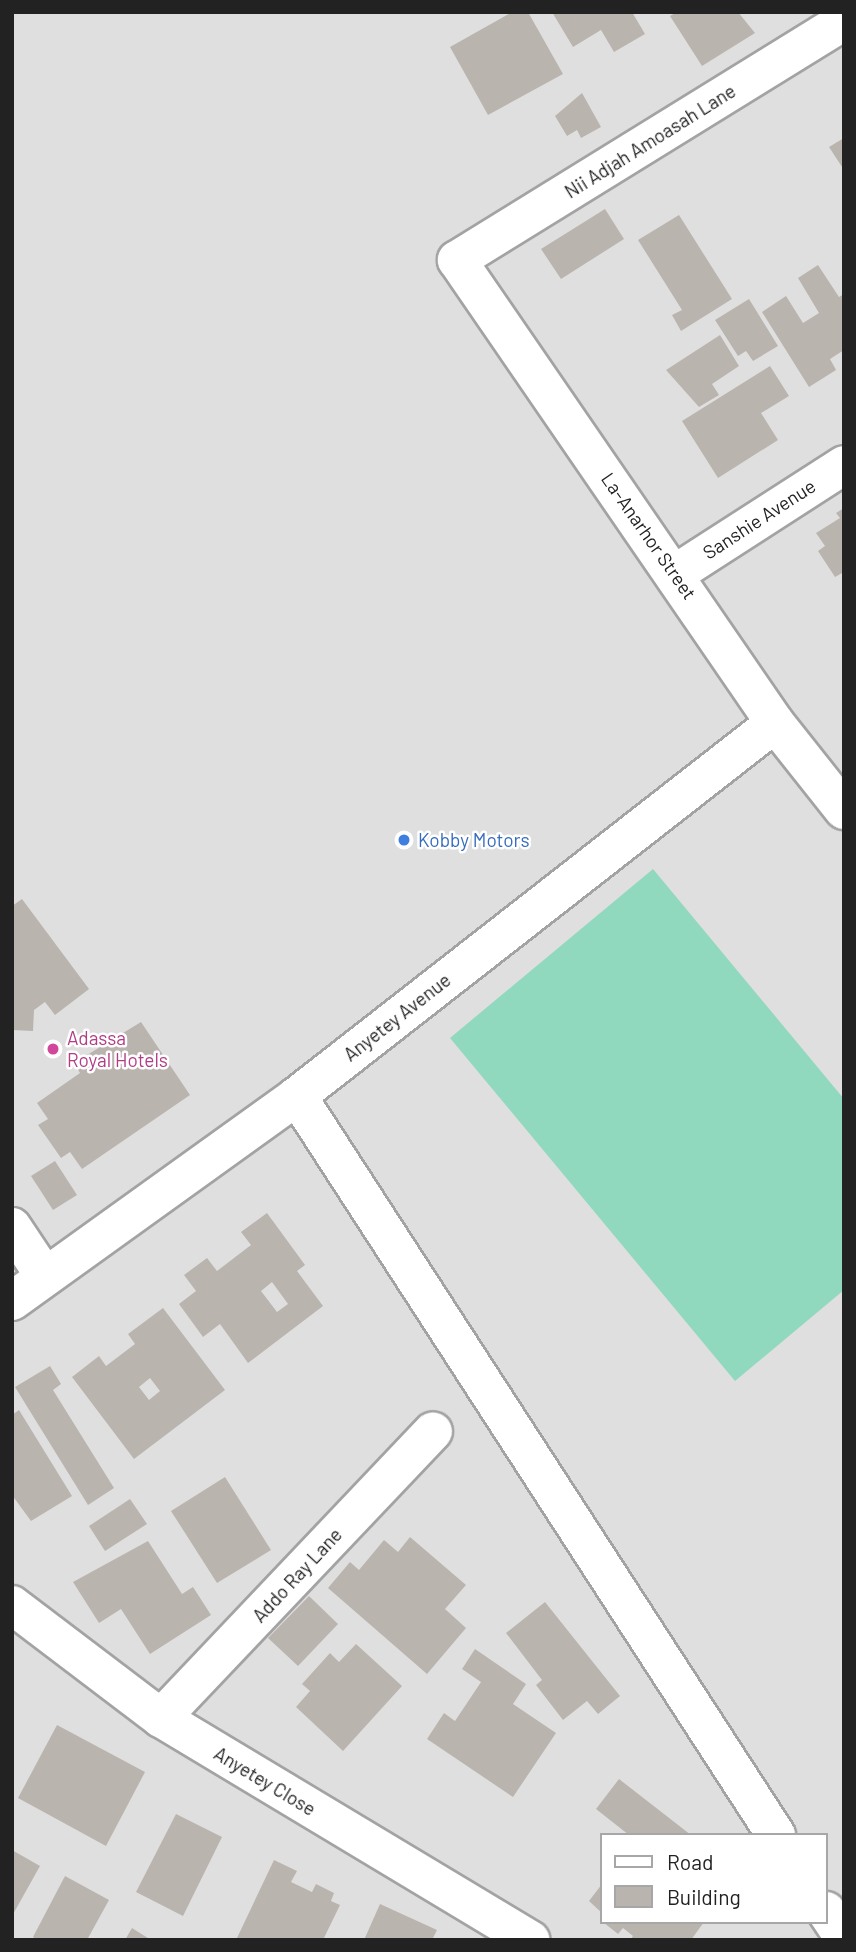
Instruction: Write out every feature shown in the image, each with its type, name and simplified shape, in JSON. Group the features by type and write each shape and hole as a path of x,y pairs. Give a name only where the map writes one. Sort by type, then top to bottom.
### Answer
{"street":[{"name":"Nii Adjah Amoasah Lane","path":"457,260 844,21"},
{"name":"La-Anarhor Street","path":"457,260 675,573 775,723 844,810"},
{"name":"Sanshie Avenue","path":"675,573 844,465"},
{"name":"Anyetey Avenue","path":"12,1301 44,1275 297,1096 775,723"},
{"path":"297,1096 775,1833"},
{"path":"12,1227 44,1275"},
{"name":"Addo Ray Lane","path":"160,1718 433,1431"},
{"name":"Anyetey Close","path":"12,1605 160,1718 530,1940"},
{"path":"828,1915 844,1938"}],"shaded area":[{"path":"12,12 844,12 844,1940 12,1940"}],"green space":[{"path":"653,869 844,1099 844,1290 735,1381 450,1038"}],"building":[{"path":"512,12 528,12 563,74 488,115 450,47"},
{"path":"552,12 632,12 645,34 614,52 601,30 573,47"},
{"path":"677,12 738,12 755,33 702,66 670,16"},
{"path":"582,93 601,127 581,138 577,130 567,136 555,116"},
{"path":"844,138 844,170 829,147"},
{"path":"605,209 624,239 561,279 541,249"},
{"path":"679,215 732,299 681,331 672,315 682,310 638,240"},
{"path":"818,265 839,297 844,294 844,350 830,359 836,370 809,387 762,312 786,296 803,323 819,313 798,278"},
{"path":"749,299 778,346 753,361 746,351 738,356 715,320"},
{"path":"720,335 739,366 712,384 719,395 699,407 666,370"},
{"path":"770,366 789,396 761,413 778,440 718,478 682,421"},
{"path":"844,508 844,572 835,577 818,551 825,546 816,533 840,518 836,513"},
{"path":"22,899 89,989 55,1015 45,1002 34,1010 33,1031 12,1030 12,906"},
{"path":"141,1022 190,1095 82,1169 70,1152 61,1158 38,1125 48,1119 37,1103 80,1073 74,1063"},
{"path":"55,1161 77,1195 53,1210 31,1176"},
{"path":"267,1213 305,1265 297,1271 323,1306 248,1363 220,1324 203,1337 179,1304 196,1291 184,1275 207,1258 217,1271 251,1245 241,1232","holes":["272,1282 288,1304 277,1312 261,1291"]},
{"path":"163,1308 225,1390 134,1459 72,1377 99,1356 106,1366 135,1344 128,1334","holes":["150,1378 160,1391 149,1400 139,1387"]},
{"path":"50,1366 61,1384 53,1390 114,1488 88,1505 15,1387"},
{"path":"19,1410 72,1496 31,1521 12,1495 12,1415"},
{"path":"225,1477 271,1550 217,1583 171,1511"},
{"path":"130,1499 147,1524 105,1551 89,1526"},
{"path":"410,1537 466,1585 445,1609 466,1628 427,1674 328,1588 350,1562 359,1570 384,1540 398,1552"},
{"path":"148,1541 182,1594 193,1587 211,1615 150,1654 121,1609 99,1623 73,1582"},
{"path":"309,1596 338,1624 298,1666 268,1638"},
{"path":"545,1602 620,1696 598,1714 587,1701 563,1720 536,1685 542,1680 506,1633"},
{"path":"356,1644 402,1686 343,1751 296,1707 310,1691 302,1684 330,1653 339,1662"},
{"path":"475,1649 526,1684 513,1704 556,1733 513,1797 427,1739 444,1713 455,1721 481,1682 462,1669"},
{"path":"57,1725 145,1772 106,1846 18,1798"},
{"path":"619,1779 688,1833 626,1833 596,1809"},
{"path":"176,1814 222,1837 183,1916 136,1892"},
{"path":"12,1850 40,1866 12,1916"},
{"path":"274,1860 297,1871 291,1882 312,1892 316,1884 334,1893 331,1901 340,1905 323,1940 236,1940"},
{"path":"65,1876 109,1900 87,1940 37,1940 33,1937"},
{"path":"600,1887 600,1911 589,1901"},
{"path":"380,1904 437,1930 432,1940 364,1940"},
{"path":"606,1924 703,1924 691,1940 630,1940 633,1936 623,1928 618,1934"},
{"path":"132,1928 151,1940 125,1940"}],"place":[{"name":"Kobby Motors","path":"404,840"},
{"name":"Adassa Royal Hotels","path":"53,1049"}]}
